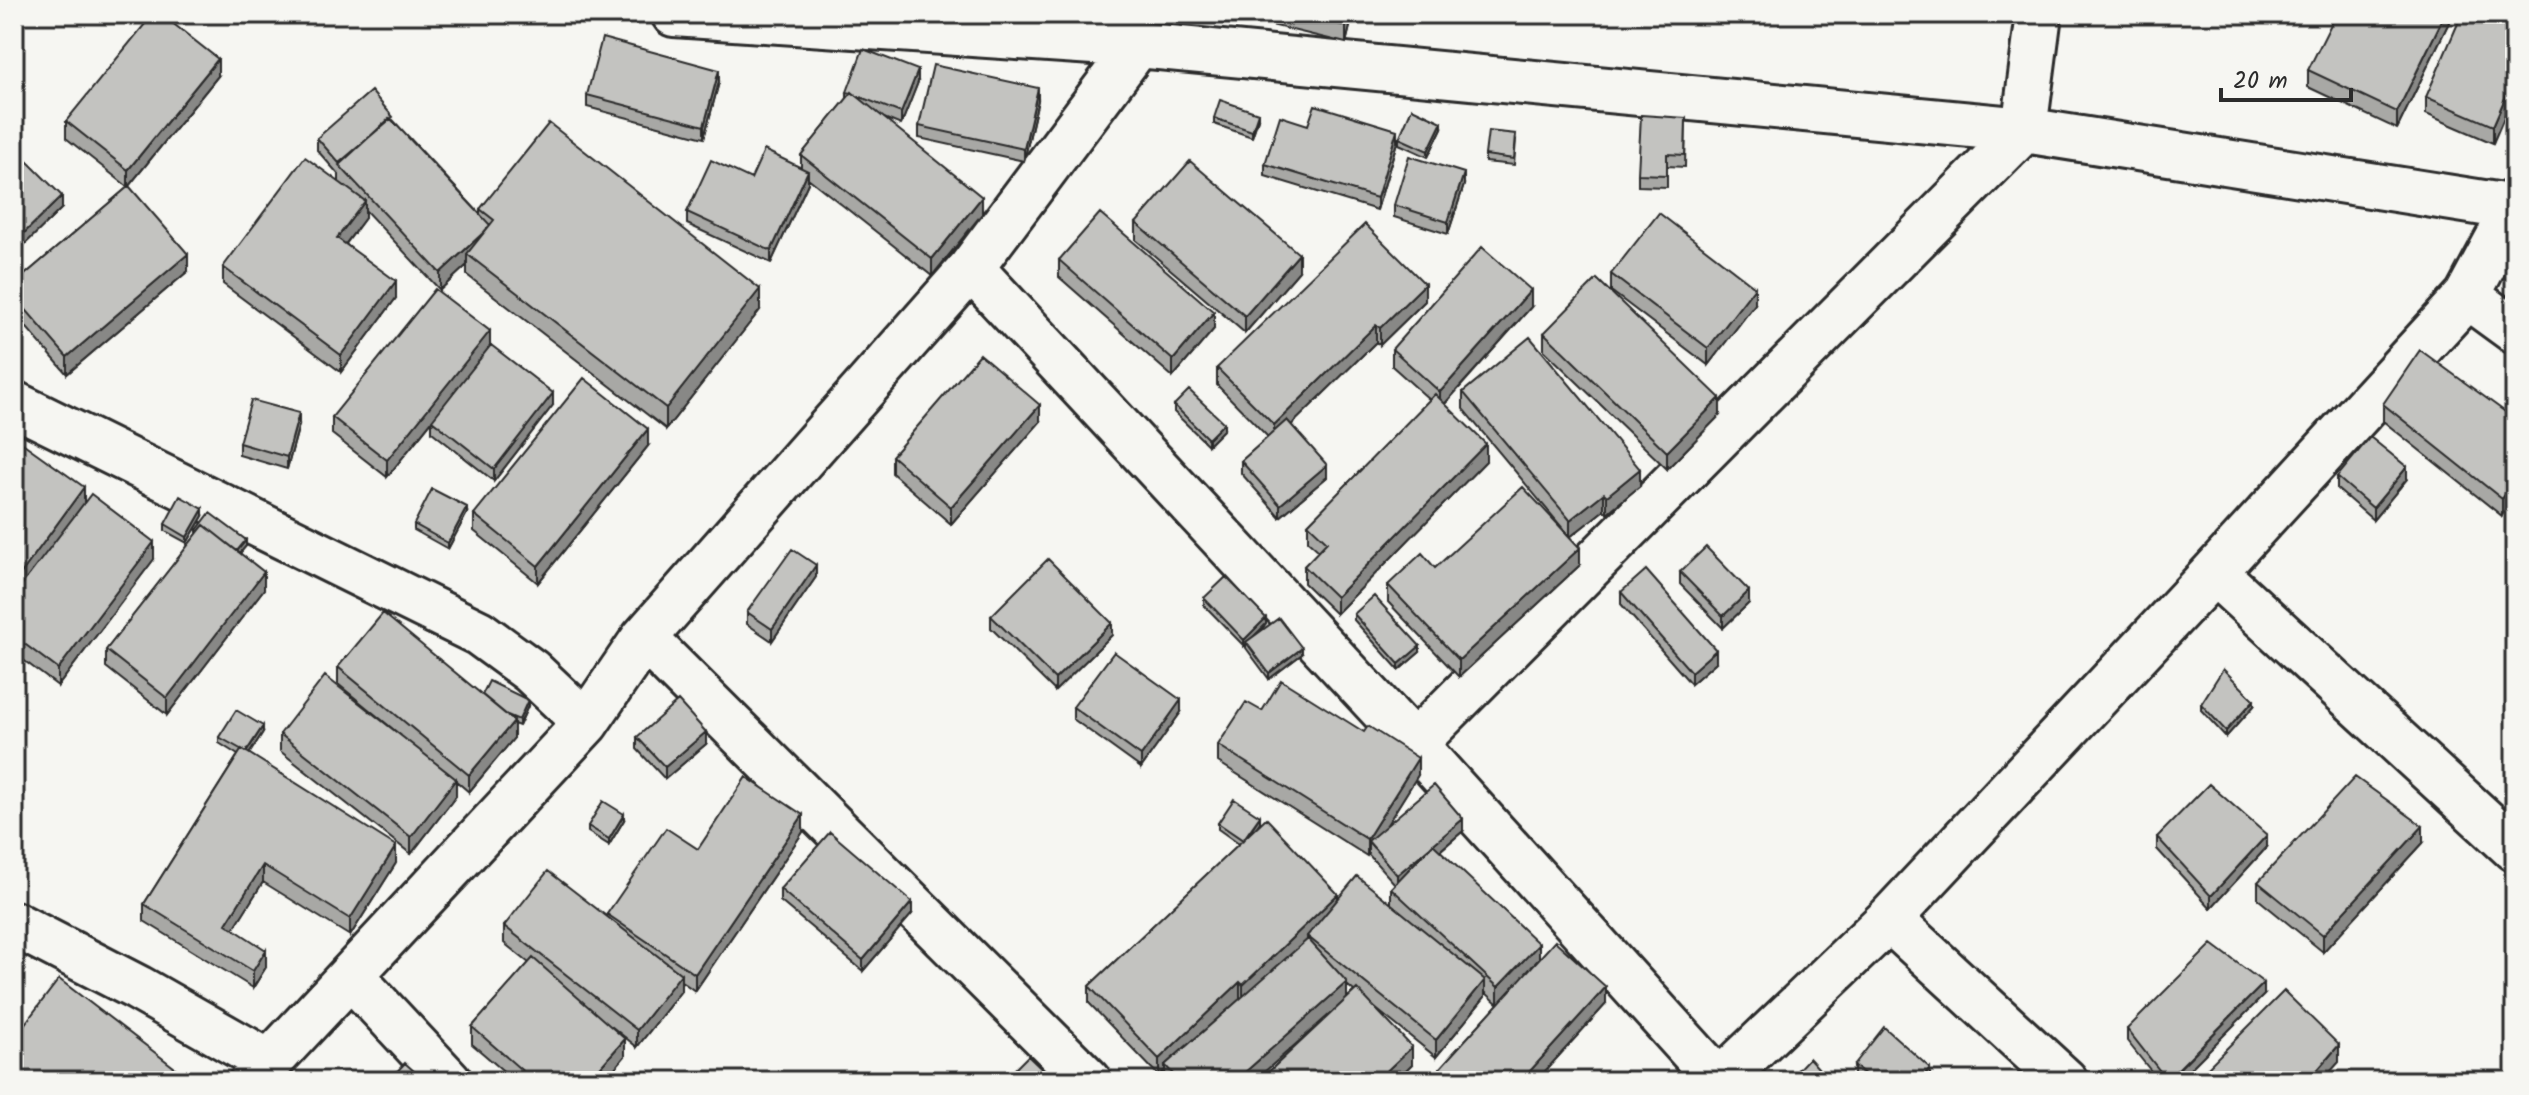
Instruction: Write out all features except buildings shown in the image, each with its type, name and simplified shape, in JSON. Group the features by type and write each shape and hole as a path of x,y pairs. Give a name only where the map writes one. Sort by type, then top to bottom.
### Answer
{"street":[{"path":"674,14 1138,45 2024,130 2515,208 2467,296 1889,919 1720,1081 1414,744 971,268"},
{"path":"1414,744 2024,130 2039,14"},
{"path":"14,924 138,988 261,1072 586,723 644,638 971,268 1138,45"},
{"path":"2467,296 2515,331"},
{"path":"14,404 479,633 531,671 586,723"},
{"path":"2214,572 2515,849"},
{"path":"644,638 1089,1081"},
{"path":"1889,919 2065,1081"},
{"path":"351,976 449,1081"}]}
